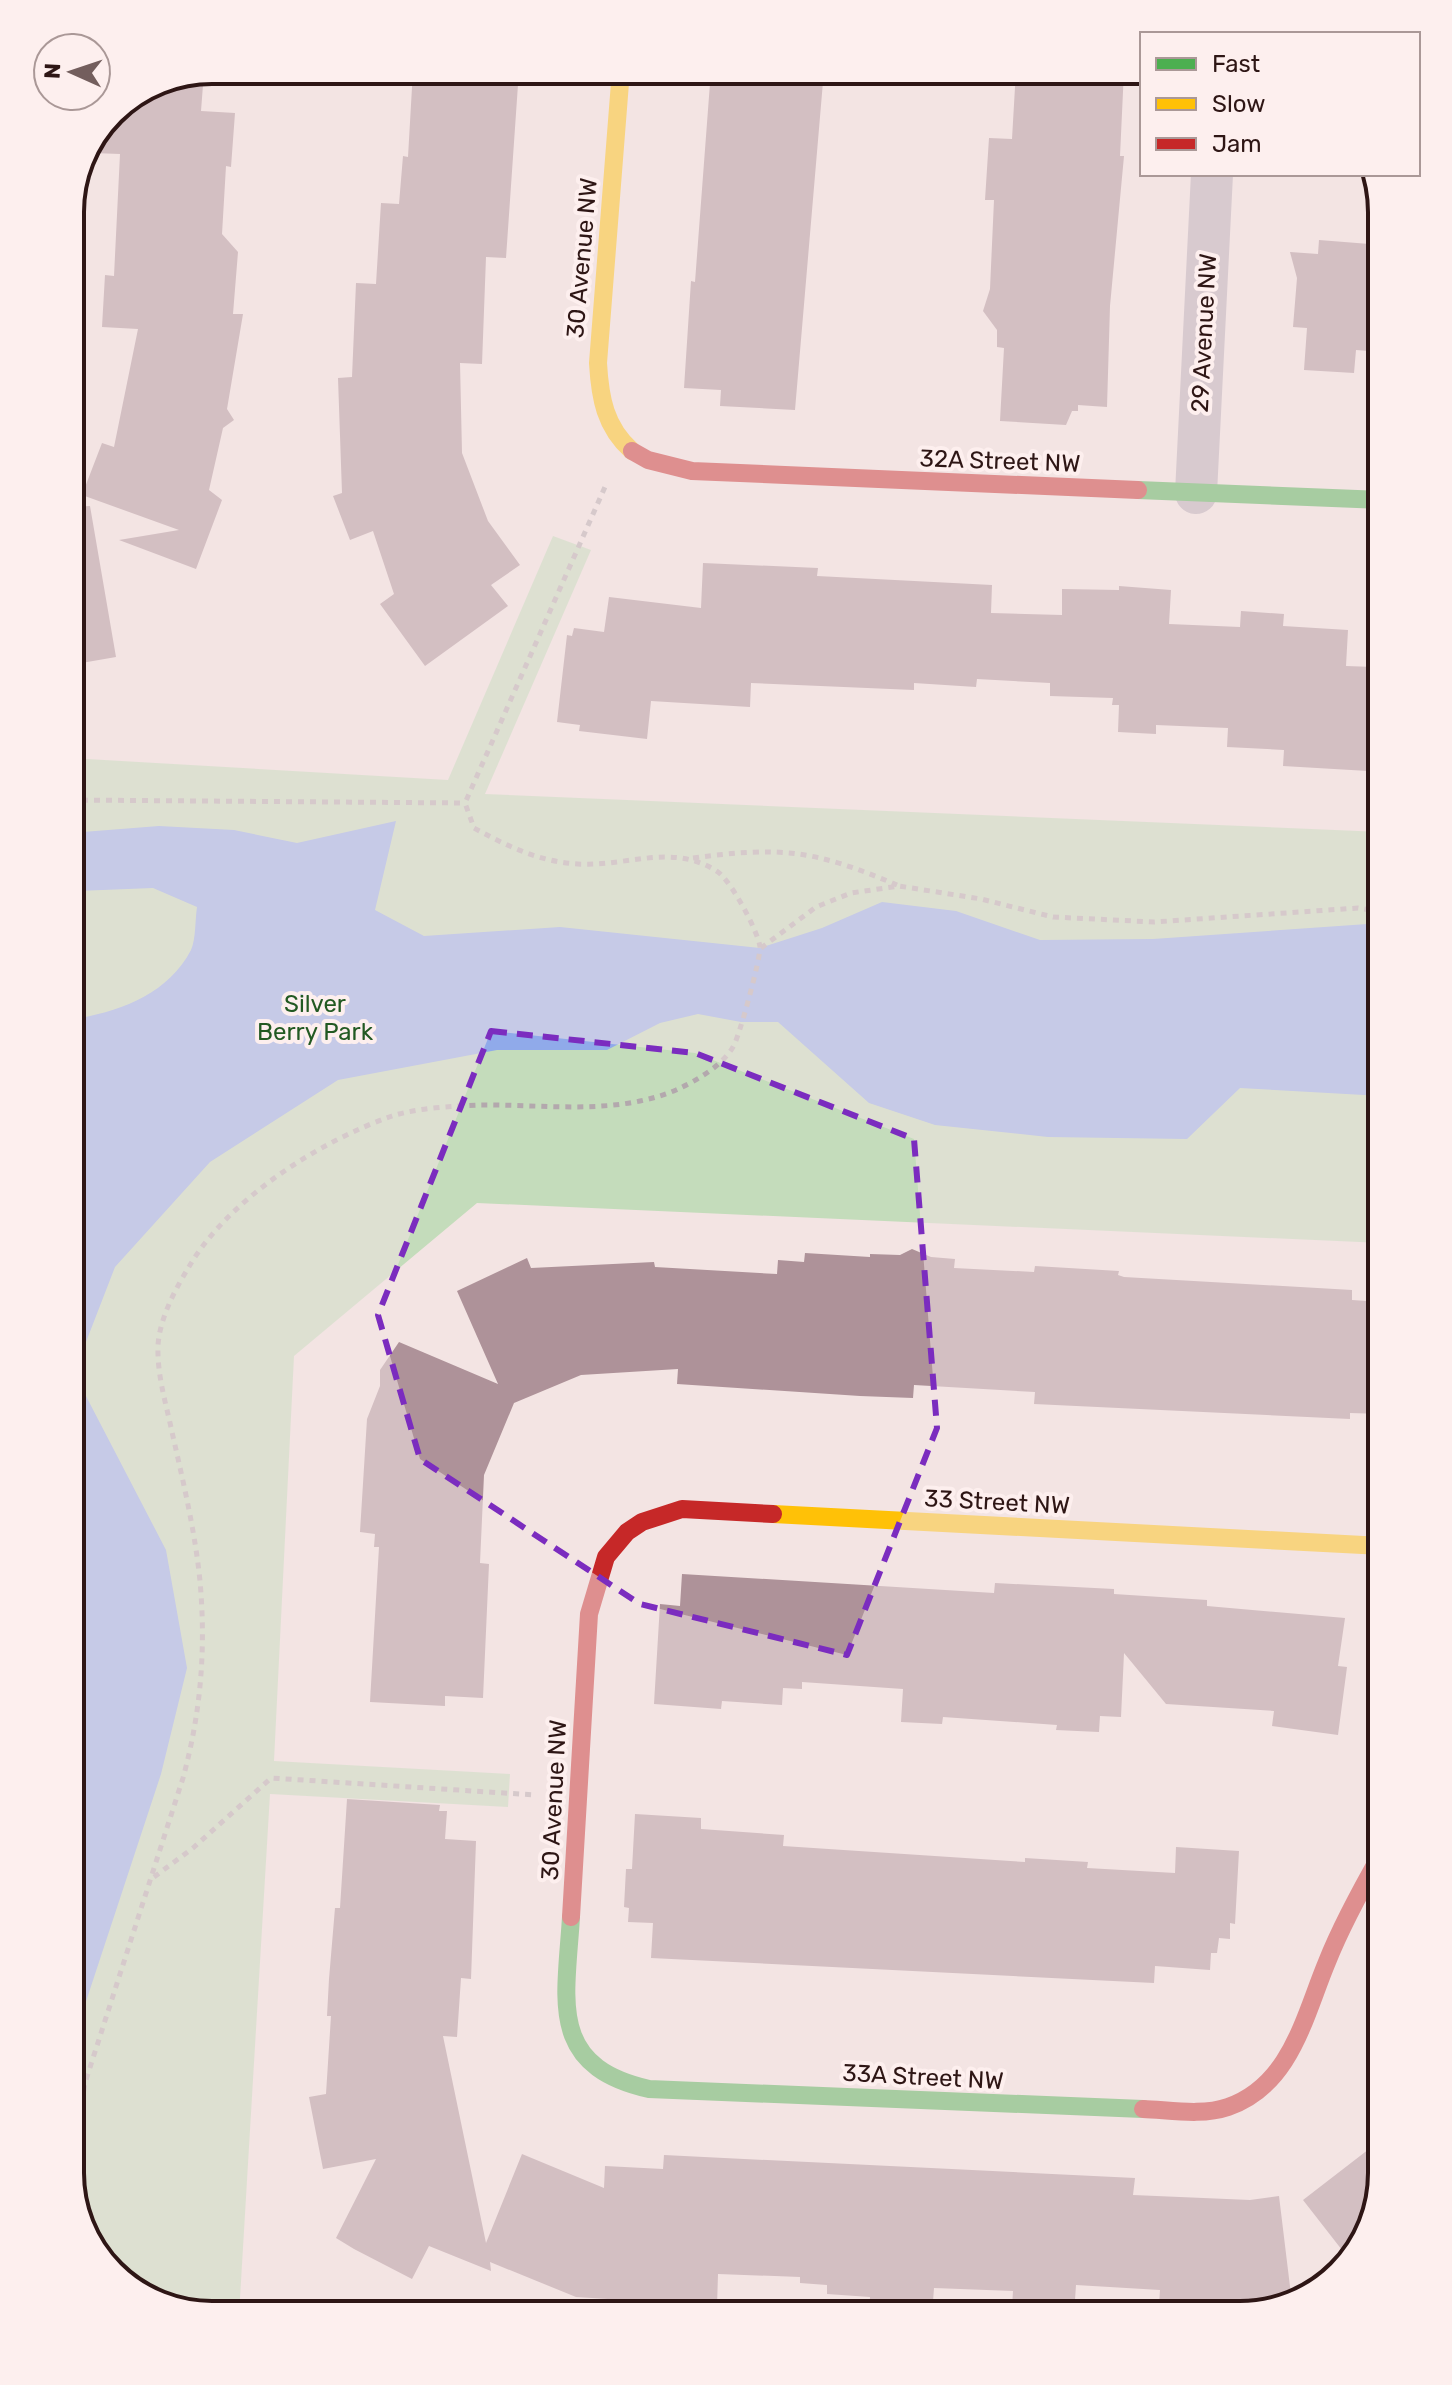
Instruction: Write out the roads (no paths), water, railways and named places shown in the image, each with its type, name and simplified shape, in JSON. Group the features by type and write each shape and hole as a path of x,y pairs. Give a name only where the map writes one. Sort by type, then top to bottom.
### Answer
{"street":[{"name":"30 Avenue NW","path":"620,84 598,363 599,395 607,423 622,445"},
{"name":"29 Avenue NW","path":"1196,493 1212,176"},
{"name":"32A Street NW","path":"622,445 636,458 663,468 692,471 1368,499"},
{"name":"33 Street NW","path":"617,1538 637,1523 682,1509 1368,1545"},
{"name":"30 Avenue NW","path":"591,2065 577,2049 566,2008 594,1582 617,1538"},
{"name":"33A Street NW","path":"591,2065 607,2077 649,2089 1190,2113 1231,2108 1254,2095 1276,2074 1290,2054 1331,1952 1368,1880"}],"water":[{"path":"396,821 375,910 424,936 560,927 760,948 822,928 882,902 956,911 1040,940 1153,939 1368,924 1368,1095 1240,1088 1187,1139 1048,1137 935,1125 869,1103 778,1022 741,1022 698,1014 660,1023 607,1050 497,1050 338,1080 210,1162 115,1267 84,1347 84,1017 139,999 169,979 191,950 197,907 153,888 84,891 84,832 159,826 234,830 297,843"},
{"path":"84,1392 166,1550 187,1668 161,1774 84,2008"}],"park label":[{"name":"Silver Berry Park","path":"315,1018"}]}
